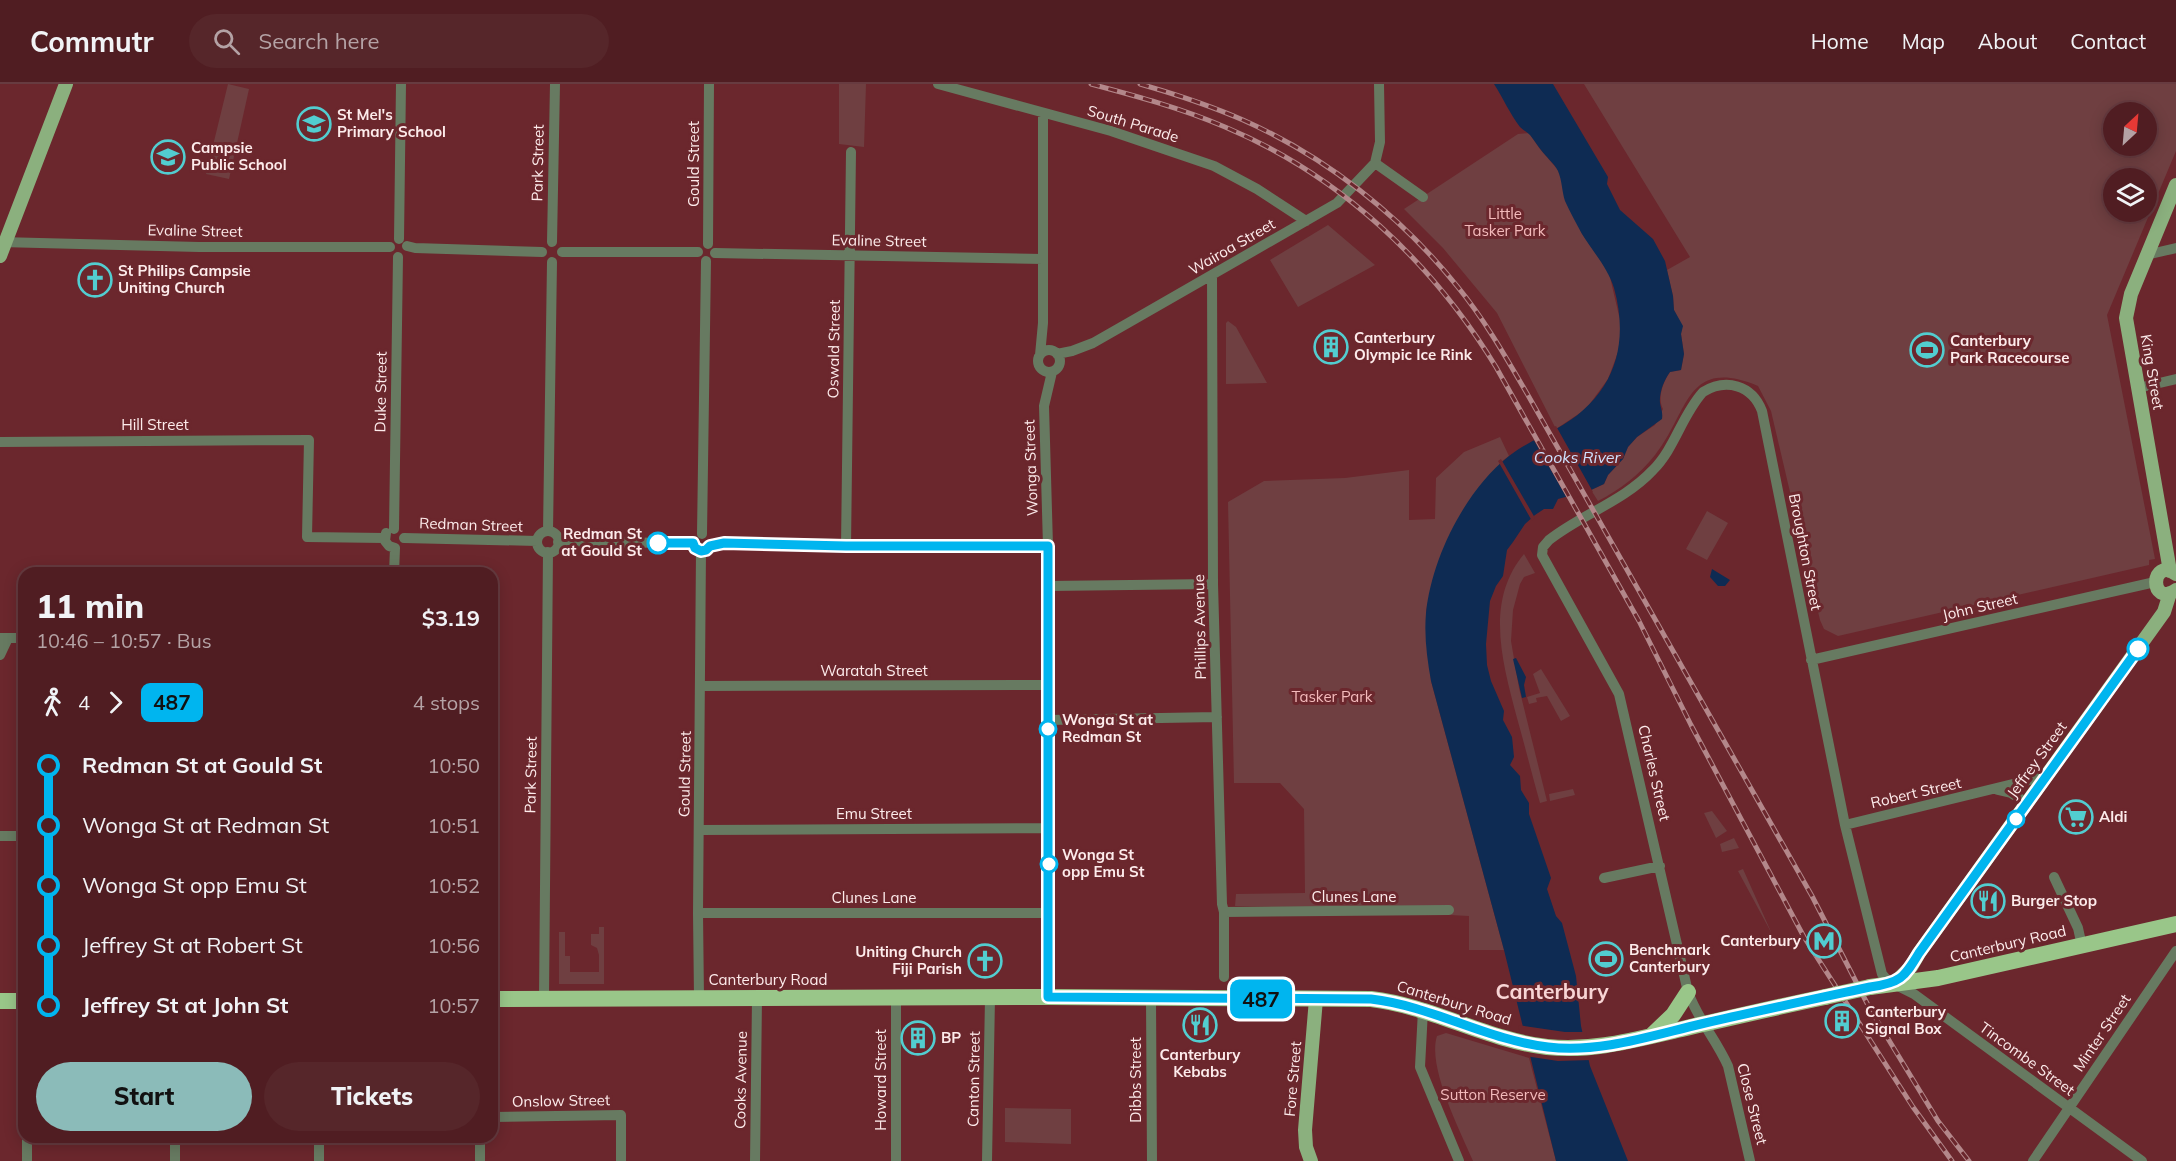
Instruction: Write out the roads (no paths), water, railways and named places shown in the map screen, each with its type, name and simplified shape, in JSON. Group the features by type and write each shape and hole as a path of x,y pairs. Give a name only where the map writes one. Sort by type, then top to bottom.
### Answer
{"highway":[{"name":"Canterbury Road","path":"498,999 1048,997 1377,1000 1423,1010 1526,1043 1559,1048 1610,1046 1870,987 1938,978 2176,924"},
{"path":"1650,1037 1673,1015 1688,992"},
{"path":"0,1001 18,1001"}],"main road":[{"path":"2,247 66,84"},
{"name":"King Street","path":"2173,573 2126,318 2131,294 2176,185"},
{"path":"2170,612 2168,605 2173,592 2160,591 2155,582 2160,573 2173,573"},
{"name":"Jeffrey Street","path":"1893,984 1911,967 2046,776 2170,612"},
{"name":"Fore Street","path":"1311,1161 1306,1147 1305,1130 1316,999"}],"street":[{"path":"401,84 403,243 405,253 398,257 391,253 392,242 403,243 415,248 542,252"},
{"name":"Park Street","path":"552,242 555,84"},
{"name":"Gould Street","path":"708,244 709,84"},
{"name":"South Parade","path":"938,84 1111,131 1214,166 1265,194 1306,221"},
{"path":"1379,84 1380,142 1375,163 1423,197"},
{"path":"1043,113 1043,323 1049,353 1060,361 1055,370 1045,372 1039,367 1038,360 1049,353"},
{"name":"Oswald Street","path":"846,546 851,152"},
{"name":"Wairoa Street","path":"1055,370 1093,343 1337,203 1375,163"},
{"path":"552,242 560,246 562,252 560,258 552,262 544,259 542,252 544,246 552,242"},
{"path":"702,546 708,537 702,534 711,257 714,248 708,244 700,246 698,252 701,259 711,257"},
{"name":"Evaline Street","path":"2,247 390,247"},
{"path":"2146,255 2176,248"},
{"path":"562,252 698,252"},
{"name":"Evaline Street","path":"711,257 850,255 1043,259"},
{"name":"Duke Street","path":"394,529 398,257"},
{"path":"549,531 552,262"},
{"name":"Phillips Avenue","path":"1212,275 1213,584 1224,912 1224,977"},
{"name":"Wairoa Street","path":"1049,353 1072,351 1093,343"},
{"name":"Wonga Street","path":"1039,367 1040,393 1044,406 1048,546 1048,997"},
{"name":"Wonga Street","path":"1044,406 1055,370"},
{"path":"2138,388 2176,379"},
{"name":"Broughton Street","path":"1545,543 1608,505 1653,471 1703,392 1721,384 1737,385 1755,397 1763,418 1845,825 1879,968 1884,978 1893,984"},
{"name":"Hill Street","path":"0,442 309,440 308,537 384,538"},
{"path":"394,529 402,532 404,538 402,544 395,548 389,546 384,538 388,531 394,529"},
{"path":"549,531 555,534 558,542 555,550 548,552 539,548 537,541 539,535 549,531"},
{"name":"Redman Street","path":"404,538 537,541"},
{"path":"558,542 702,546 724,543 846,546 1048,546"},
{"name":"Charles Street","path":"1545,543 1542,551 1543,560 1612,677 1619,694 1688,992 1694,1010 1703,1024"},
{"name":"Gould Street","path":"699,998 702,546"},
{"path":"394,567 395,548"},
{"name":"Park Street","path":"544,999 548,552"},
{"name":"John Street","path":"1811,660 2155,582"},
{"path":"1048,586 1213,584"},
{"path":"0,655 4,638"},
{"name":"Waratah Street","path":"701,686 1048,685"},
{"path":"1048,720 1217,717"},
{"name":"Robert Street","path":"1845,825 2046,776"},
{"path":"1994,790 2011,793 2027,803"},
{"name":"Emu Street","path":"699,830 1049,828"},
{"path":"0,836 18,836"},
{"path":"1604,878 1660,866"},
{"path":"2054,877 2078,928 2082,946"},
{"name":"Clunes Lane","path":"1224,912 1449,910"},
{"name":"Clunes Lane","path":"698,913 1049,913"},
{"name":"Minter Street","path":"2033,1161 2176,951"},
{"name":"Tincombe Street","path":"1893,984 1914,994 2142,1161"},
{"name":"Cooks Avenue","path":"754,1161 757,998"},
{"name":"Howard Street","path":"896,998 896,1161"},
{"name":"Canton Street","path":"987,1161 990,998"},
{"name":"Dibbs Street","path":"1151,999 1152,1161"},
{"path":"1423,1010 1420,1066 1459,1161"},
{"name":"Close Street","path":"1703,1024 1728,1066 1750,1161"},
{"name":"Onslow Street","path":"498,1117 621,1115 621,1161"},
{"path":"27,1143 27,1161"},
{"path":"175,1143 175,1161"},
{"path":"319,1143 319,1161"},
{"path":"480,1143 480,1161"}],"water":[{"name":"Cooks River","path":"1494,84 1553,84 1608,177 1607,184 1620,210 1653,239 1665,261 1674,310 1683,326 1681,334 1684,354 1681,370 1670,372 1664,383 1660,399 1662,419 1637,437 1628,447 1623,459 1608,475 1604,484 1558,499 1553,509 1544,509 1525,524 1507,550 1503,576 1490,601 1486,644 1487,665 1491,681 1504,711 1503,720 1512,737 1514,757 1510,765 1520,776 1521,790 1529,803 1529,814 1551,878 1547,889 1556,916 1562,923 1576,976 1581,1026 1590,1066 1628,1161 1556,1161 1504,950 1431,681 1427,655 1425,622 1429,592 1443,548 1465,506 1478,487 1509,456 1575,417 1591,403 1612,370 1618,352 1619,310 1611,281 1565,201 1558,171 1530,135 1520,127"},
{"path":"1712,569 1730,580 1725,586 1718,586 1710,577"},
{"path":"1516,658 1526,677 1524,685 1526,697 1522,698 1513,659"}],"railway":[{"path":"1091,84 1208,120 1267,147 1307,170 1344,196 1380,226 1443,292 1496,367 1639,621 1691,725 1804,937 1913,1107 1952,1161"},
{"path":"1140,84 1192,100 1243,120 1274,135 1332,170 1360,190 1411,235 1467,299 1529,397 1812,896 1870,1009 1938,1121 1969,1161"}],"place":[{"name":"St Mel's Primary School","path":"314,124"},
{"name":"Campsie Public School","path":"168,157"},
{"name":"St Philips Campsie Uniting Church","path":"95,280"},
{"name":"Canterbury Olympic Ice Rink","path":"1331,347"},
{"name":"Canterbury Park Racecourse","path":"1927,350"},
{"name":"Redman St at Gould St","path":"658,543"},
{"name":"Wonga St at Redman St","path":"1048,729"},
{"name":"Aldi","path":"2076,817"},
{"name":"Wonga St opp Emu St","path":"1049,864"},
{"name":"Burger Stop","path":"1988,901"},
{"name":"Canterbury","path":"1824,941"},
{"name":"Benchmark Canterbury","path":"1606,959"},
{"name":"Uniting Church Fiji Parish","path":"985,961"},
{"name":"Canterbury Signal Box","path":"1842,1021"},
{"name":"Canterbury Kebabs","path":"1200,1025"},
{"name":"BP","path":"918,1038"}],"district":[{"name":"Canterbury","path":"1552,992"}],"park label":[{"name":"Little Tasker Park","path":"1505,222"},
{"name":"Tasker Park","path":"1332,697"},
{"name":"Sutton Reserve","path":"1493,1095"}]}
